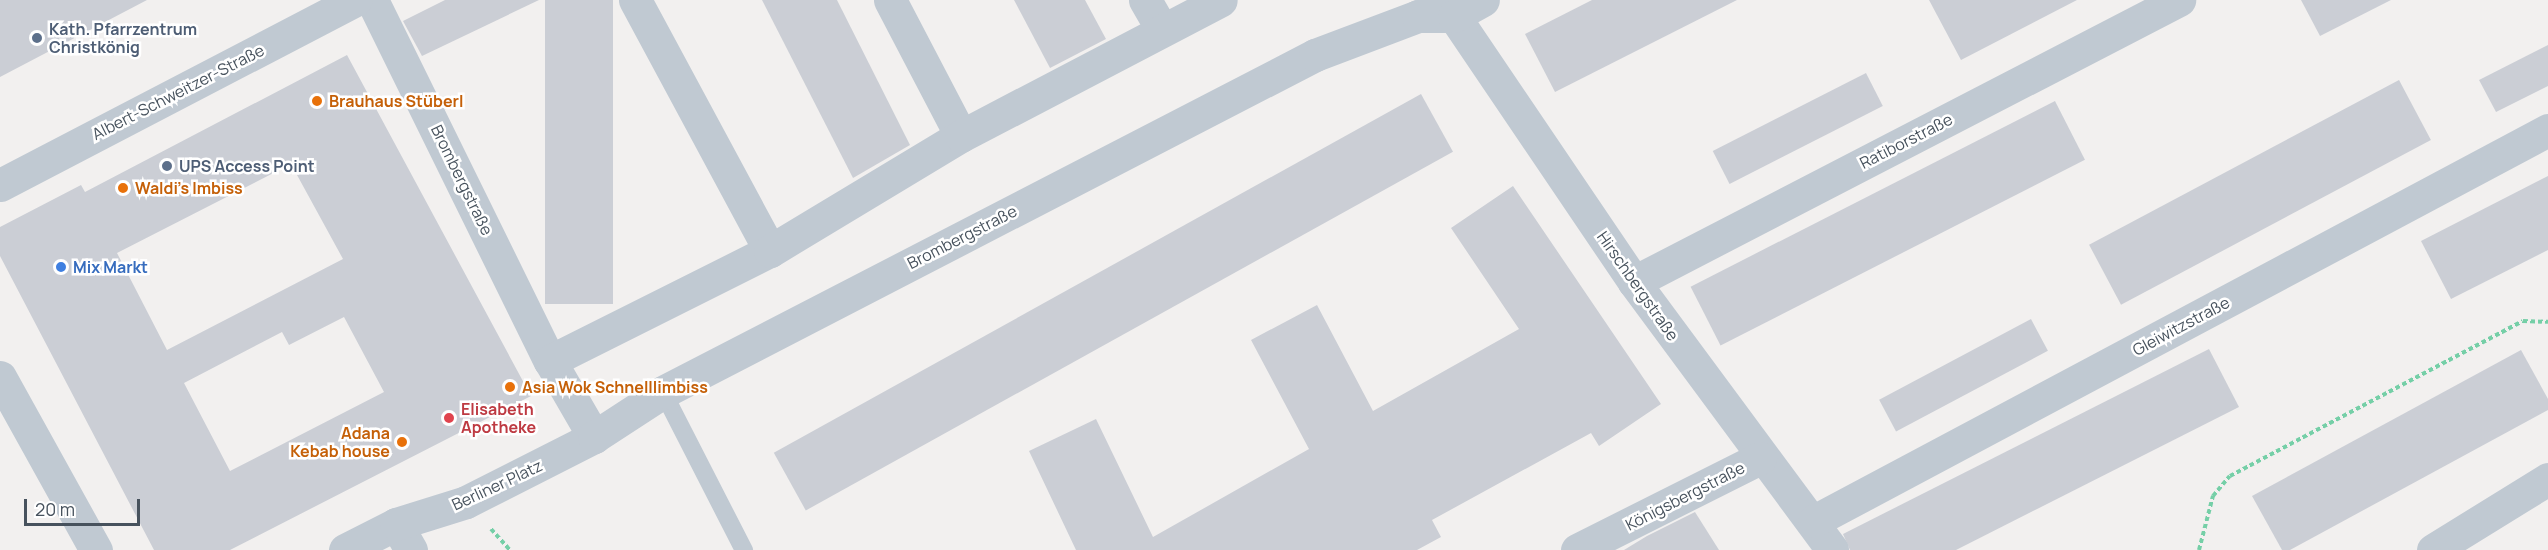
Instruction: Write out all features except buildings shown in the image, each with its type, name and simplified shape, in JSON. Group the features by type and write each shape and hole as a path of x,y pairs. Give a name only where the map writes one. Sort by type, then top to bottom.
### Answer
{"street":[{"name":"Albert-Schweitzer-Straße","path":"0,185 356,0"},
{"name":"Brombergstraße","path":"372,0 550,361 594,437 663,392 1315,55 1413,8 1454,16 1483,0"},
{"path":"635,0 770,251"},
{"path":"890,0 961,136"},
{"path":"1145,0 1162,30"},
{"path":"550,361 770,251 961,136 1221,0"},
{"name":"Ratiborstraße","path":"1634,282 2179,0"},
{"name":"Hirschbergstraße","path":"1454,16 1634,282 1760,458 1814,521 1832,550"},
{"name":"Gleiwitzstraße","path":"1814,521 2548,130"},
{"path":"0,377 96,550"},
{"name":"Berliner Platz","path":"345,550 403,537 594,437"},
{"name":"Königsbergstraße","path":"1577,550 1760,458"},
{"path":"2433,550 2548,479"}],"lane":[{"path":"663,392 744,550"}],"path":[{"path":"2199,550 2213,496 2230,476 2523,321 2548,322"}],"place":[{"name":"Kath. Pfarrzentrum Christkönig","path":"37,38"},
{"name":"Brauhaus Stüberl","path":"317,101"},
{"name":"UPS Access Point","path":"167,166"},
{"name":"Waldi's Imbiss","path":"123,188"},
{"name":"Mix Markt","path":"61,267"},
{"name":"Asia Wok Schnelllimbiss","path":"510,387"},
{"name":"Elisabeth Apotheke","path":"449,418"},
{"name":"Adana Kebab house","path":"402,442"}]}
